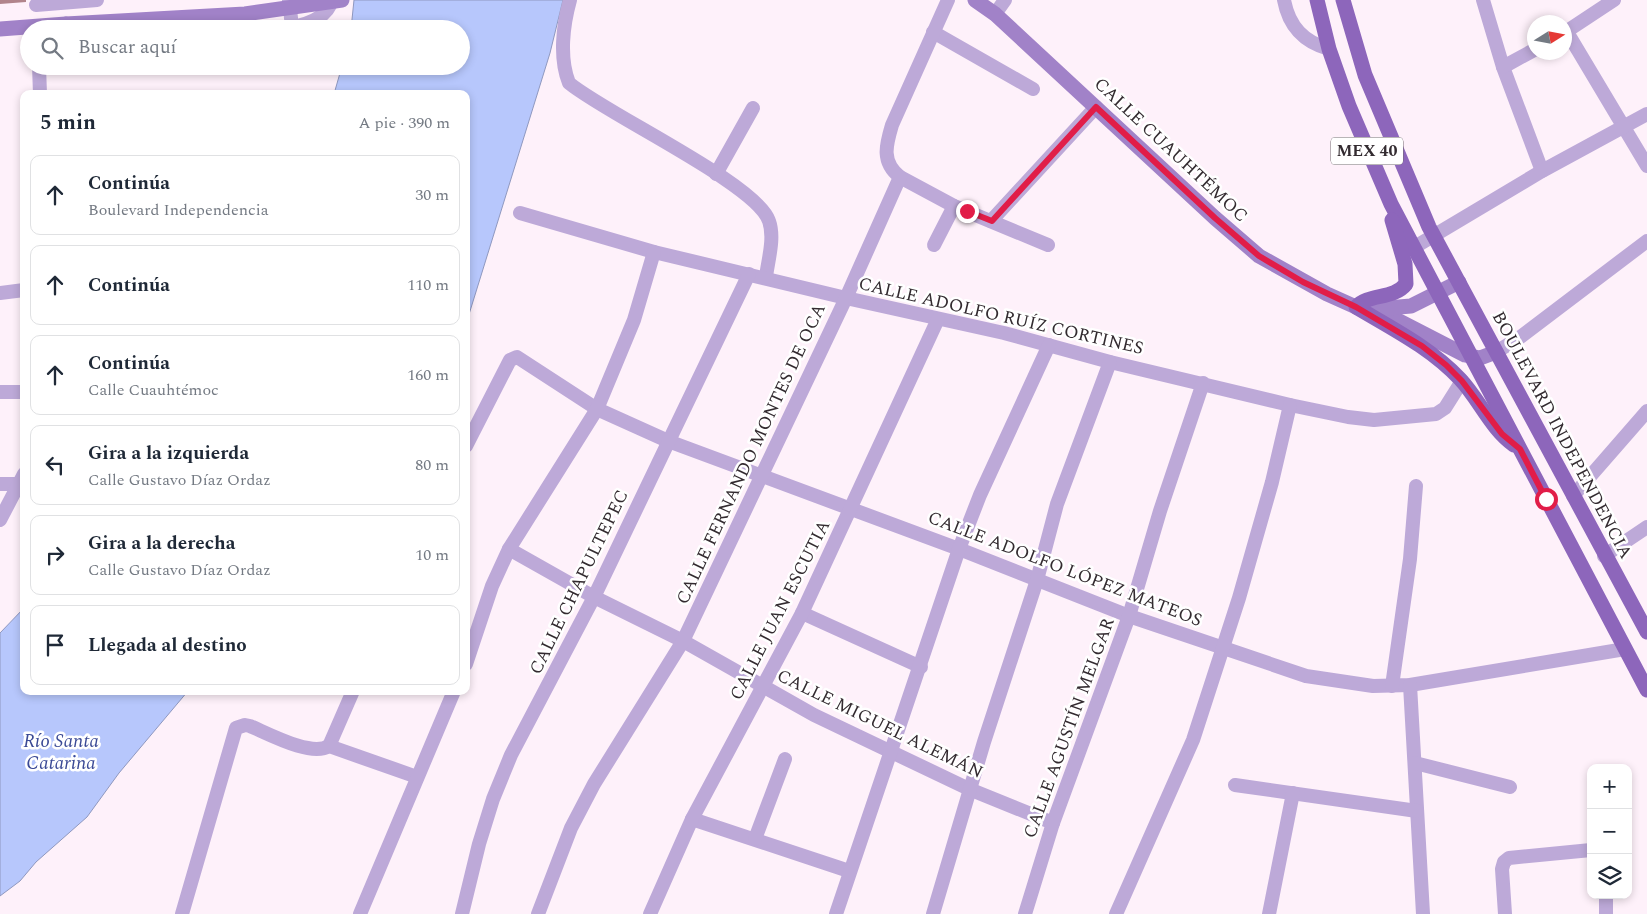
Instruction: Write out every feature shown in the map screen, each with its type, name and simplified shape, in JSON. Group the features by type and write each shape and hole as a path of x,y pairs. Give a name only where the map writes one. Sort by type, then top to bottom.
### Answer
{"main road":[{"name":"MEX 40","path":"1317,0 1329,49 1349,106 1391,204 1413,248 1474,358 1647,690"},
{"name":"MEX 40","path":"1343,0 1353,39 1372,93 1414,195 1459,282"},
{"path":"1391,204 1394,230 1406,269 1406,284 1396,292 1362,302 1356,307 1422,346 1462,381 1502,434 1520,449"},
{"name":"BOULEVARD INDEPENDENCIA","path":"1459,282 1604,556 1647,632"}],"street":[{"path":"36,20 35,2 97,0"},
{"path":"286,20 289,0"},
{"path":"307,20 321,15 337,0"},
{"path":"138,20 246,14 337,0"},
{"path":"570,0 563,34 566,77 569,83 716,174 759,205 766,213 772,235 766,277"},
{"path":"948,0 887,143 886,156 888,164 900,177 954,206 1048,245"},
{"name":"CALLE CUAUHTÉMOC","path":"974,0 995,14 1215,218 1259,256 1303,282 1356,307 1398,321 1474,358"},
{"path":"995,14 1006,0"},
{"path":"1284,0 1290,21 1297,32 1304,39 1329,49"},
{"path":"1483,0 1503,67 1542,171"},
{"path":"1572,28 1614,0"},
{"path":"0,29 20,28"},
{"path":"933,32 1033,90"},
{"path":"1572,42 1622,128 1647,166"},
{"path":"1503,67 1527,54"},
{"path":"39,75 40,90"},
{"path":"992,221 1096,107"},
{"path":"716,174 753,108"},
{"path":"1413,248 1542,171 1647,114"},
{"name":"CALLE FERNANDO MONTES DE OCA","path":"538,914 571,828 586,799 683,642 846,298 900,177"},
{"path":"934,245 954,206"},
{"name":"CALLE ADOLFO RUÍZ CORTINES","path":"520,213 654,252 1049,345 1110,362 1290,405 1374,420 1429,415 1445,408 1462,381"},
{"path":"1474,358 1487,358 1519,338 1647,240"},
{"path":"470,642 473,625 509,549 597,409 634,320 654,252"},
{"name":"CALLE CHAPULTEPEC","path":"462,914 478,844 493,799 511,755 594,597 749,274"},
{"path":"1356,307 1398,309 1420,303 1459,282"},
{"path":"0,293 20,290"},
{"name":"CALLE JUAN ESCUTIA","path":"650,914 692,819 802,613 852,509 938,319"},
{"path":"836,914 849,871 921,667 959,548 980,494 1049,345"},
{"name":"CALLE ADOLFO LÓPEZ MATEOS","path":"470,438 510,360 521,358 597,409 668,441 761,477 959,548 1129,616 1306,676 1346,684 1410,686 1625,649"},
{"path":"933,914 969,789 1037,580 1057,504 1110,362"},
{"name":"CALLE AGUSTÍN MELGAR","path":"1025,914 1053,824 1129,616 1160,511 1203,383"},
{"path":"0,392 20,392"},
{"path":"1116,914 1193,740 1223,648 1272,482 1290,405"},
{"path":"1573,496 1647,411"},
{"path":"0,484 20,479"},
{"path":"0,520 20,481"},
{"path":"1392,686 1410,559 1416,486"},
{"path":"1604,556 1647,527"},
{"name":"CALLE MIGUEL ALEMÁN","path":"509,549 594,597 683,642 763,688 890,753 1053,824"},
{"path":"802,613 921,667"},
{"path":"1410,686 1423,914"},
{"path":"182,914 236,728 245,725 250,726 305,748 324,749 329,746 351,695"},
{"path":"360,914 416,777 452,695"},
{"path":"329,746 416,777"},
{"path":"755,838 785,759"},
{"path":"1415,763 1510,787"},
{"path":"1235,785 1417,811"},
{"path":"1269,914 1293,793"},
{"path":"692,819 755,838 849,871"},
{"path":"1505,914 1502,869 1504,862 1509,858 1587,850"},
{"path":"1606,899 1606,914"}],"water":[{"path":"354,0 563,0 550,53 470,311 470,90 335,90 339,75 470,75 470,20 352,20"},
{"name":"Río Santa Catarina","path":"20,612 20,695 185,695 119,773 87,817 36,862 20,881 0,896 0,633"}],"route":[{"path":"967,211 992,221 1096,107 1215,218 1259,256 1303,282 1356,307 1422,346 1446,365 1462,381 1502,434 1520,449 1546,499"}]}
